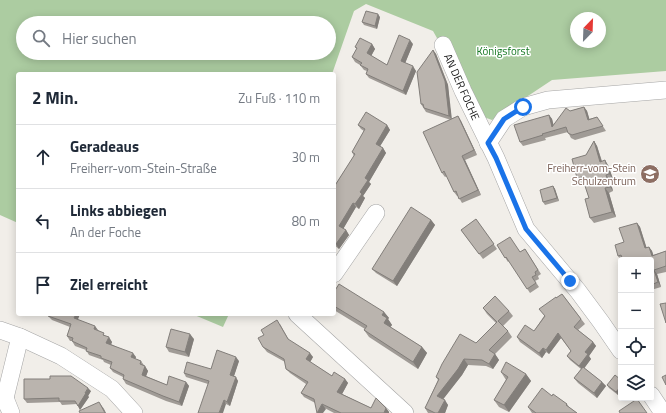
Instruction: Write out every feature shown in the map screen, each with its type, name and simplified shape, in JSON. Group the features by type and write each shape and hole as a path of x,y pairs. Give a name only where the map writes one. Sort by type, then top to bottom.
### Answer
{"street":[{"name":"AN DER FOCHE","path":"443,44 463,91 496,158 526,229 578,291 602,322 618,346"},
{"path":"488,143 504,119 523,107 548,100 666,90"},
{"path":"336,271 376,213"},
{"path":"300,316 405,413"},
{"path":"0,330 20,337 61,356 112,389 134,413"},
{"path":"5,404 20,337"},
{"path":"654,400 663,413"}],"green space":[{"name":"Königsforst","path":"0,0 666,0 666,71 552,80 492,120 481,116 433,31 366,4 354,11 333,72 16,72 16,222 0,215"},
{"path":"197,316 228,316 223,327"}],"building":[{"path":"366,11 378,14 375,26 362,22"},
{"path":"399,35 410,40 401,61 413,66 403,91 366,74 368,69 360,65 362,63 352,57 360,38 372,44 367,53 387,65"},
{"path":"433,50 445,81 449,116 424,108 423,104 421,104 417,72"},
{"path":"584,107 588,120 597,117 603,126 572,135 568,133 566,127 520,142 514,125 549,115 552,127 566,108 570,111"},
{"path":"366,112 387,125 376,144 383,148 365,178 368,180 360,192 362,194 355,204 353,203 339,226 346,230 336,244 336,184 355,154 352,152 365,129 358,125"},
{"path":"458,116 474,150 462,156 478,190 459,199 444,171 442,173 423,132"},
{"path":"594,141 600,162 605,160 609,174 606,175 610,187 605,188 612,212 590,218 585,199 589,198 582,177 577,178 572,159 586,155"},
{"path":"553,186 557,198 543,202 540,190"},
{"path":"411,207 431,220 393,281 372,269"},
{"path":"476,219 494,244 479,254 461,230"},
{"path":"637,223 645,248 649,247 652,256 666,251 666,266 654,270 654,257 618,256 615,245 624,242 619,228"},
{"path":"510,237 520,252 525,249 538,270 535,272 536,275 532,277 536,283 527,289 497,245"},
{"path":"654,270 658,282 654,284"},
{"path":"339,284 384,312 382,315 387,318 384,323 422,347 413,362 364,330 367,326 336,307 336,289"},
{"path":"562,294 581,319 574,327 593,342 585,352 588,354 579,366 567,356 571,351 558,333 546,350 543,348 539,353 517,337 525,325 534,331 545,316 539,309"},
{"path":"495,296 509,311 498,321 508,331 489,350 495,354 489,364 482,360 464,359 437,396 445,400 438,413 425,408 439,379 436,377 442,364 460,334 476,343 497,322 483,308"},
{"path":"666,303 666,323 660,304"},
{"path":"48,316 75,316 74,318 95,326 94,329 109,337 106,343 133,353 131,357 141,361 140,364 145,366 142,375 167,385 169,376 186,382 179,402 123,379 124,375 110,368 112,362 101,358 101,356 86,351 87,348 72,341 73,338 67,336 71,324"},
{"path":"277,320 288,339 310,353 306,359 332,376 334,372 345,379 337,392 371,408 376,398 386,408 384,413 341,413 322,404 317,413 314,399 301,393 308,382 286,369 284,359 263,347 258,338 264,335 261,330"},
{"path":"171,329 190,334 185,352 166,347"},
{"path":"217,350 236,357 230,375 236,377 227,402 224,400 219,413 198,413 209,381 184,373 187,362 211,369"},
{"path":"506,362 526,374 504,405 494,400 508,377 501,372"},
{"path":"583,367 602,382 594,393 574,378"},
{"path":"615,375 618,378 618,390 616,392 607,385"},
{"path":"666,375 666,385 662,377"},
{"path":"50,376 71,376 88,388 78,406 75,401 59,401 59,398 24,399 24,379 50,379"},
{"path":"542,388 552,396 553,394 567,404 566,405 577,413 536,413 528,407"},
{"path":"634,401 638,401 647,413 620,413 619,411"},
{"path":"99,402 105,413 80,413 79,411"}],"place":[{"name":"Freiherr-vom-Stein Schulzentrum","path":"650,174"}],"route":[{"path":"523,107 504,119 488,143 496,158 526,229 570,281"}]}
